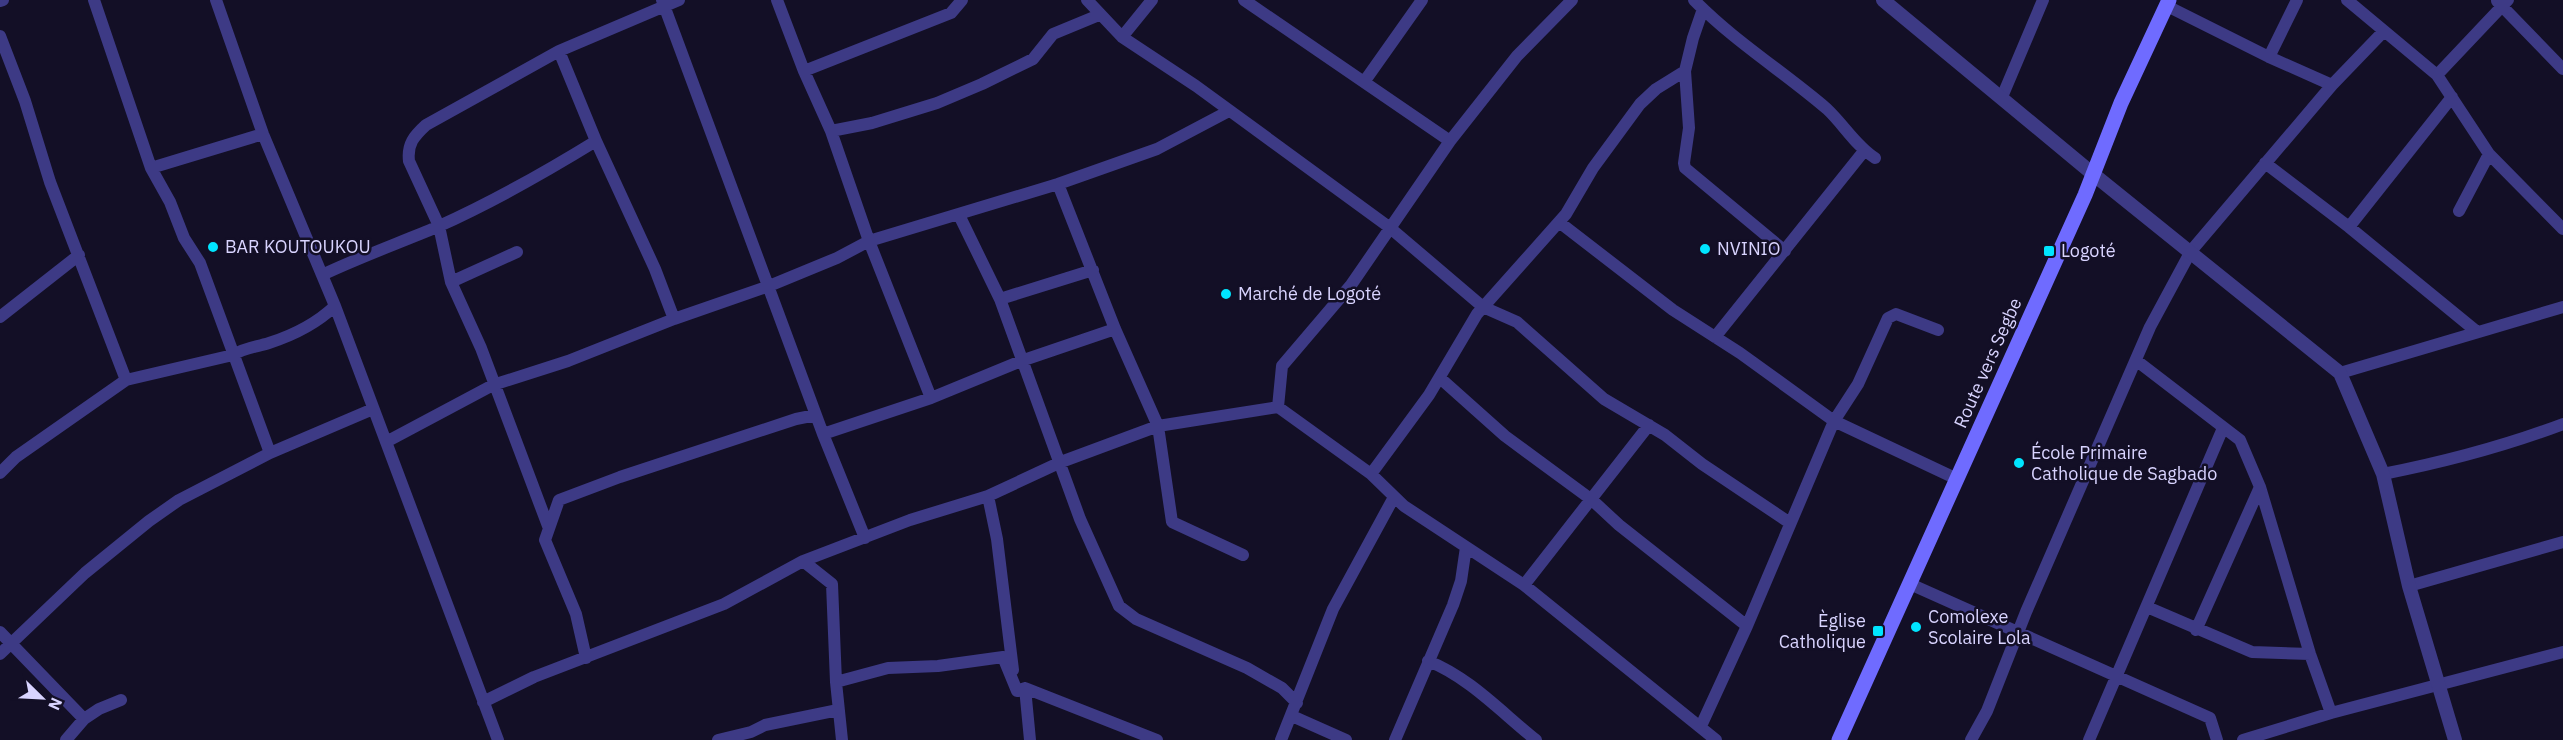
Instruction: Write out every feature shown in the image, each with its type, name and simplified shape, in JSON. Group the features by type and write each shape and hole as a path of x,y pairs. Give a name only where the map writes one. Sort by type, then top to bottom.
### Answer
{"main road":[{"name":"Route vers Segbe","path":"1839,740 2093,174 2121,103 2168,3"}],"street":[{"path":"94,0 152,168 170,202 184,238 200,263 270,453"},
{"path":"216,0 263,134 335,306 498,740"},
{"path":"548,526 493,385 481,348 451,282 439,226 409,161 408,151 414,136 426,125 559,51 663,3 679,0"},
{"path":"777,0 804,71 831,131 869,241 931,398"},
{"path":"804,71 951,13 962,0"},
{"path":"1087,0 1122,37 1196,86 1389,227 1483,307 1517,322 1605,399 1649,425 1790,524"},
{"path":"1122,37 1152,0"},
{"path":"1244,0 1450,141"},
{"path":"1364,82 1422,0"},
{"path":"1278,407 1282,366 1351,285 1450,141 1517,56 1572,0"},
{"path":"1883,0 2093,174 2340,373 2383,474 2409,586 2455,740"},
{"path":"2002,97 2043,0"},
{"path":"2269,57 2296,0"},
{"path":"2347,0 2437,75 2489,154 2563,229"},
{"path":"2437,75 2502,2 2563,69"},
{"path":"663,3 823,434 865,538"},
{"path":"2168,3 2269,57 2332,85"},
{"path":"1785,251 1685,168 1684,158 1689,128 1685,71 1699,4 1827,110 1864,151 1875,158"},
{"path":"831,131 872,123 937,103 982,84 1033,59 1053,34 1099,15"},
{"path":"1971,740 1987,711 2150,327 2191,251 2332,85 2384,32"},
{"path":"0,36 25,101 50,182 126,380"},
{"path":"559,51 596,141 655,269 674,319"},
{"path":"1371,474 1440,378 1468,327 1559,222 1593,168 1640,104 1656,89 1685,71"},
{"path":"2349,227 2452,98"},
{"path":"386,442 493,385 568,361 674,319 769,286 837,258 869,241 1058,184 1157,149 1229,111"},
{"path":"152,168 263,134"},
{"path":"322,275 356,258 439,226 519,188 596,141"},
{"path":"1715,338 1735,310 1864,151"},
{"path":"2459,211 2489,154"},
{"path":"2265,164 2349,227 2476,331"},
{"path":"1058,184 1115,329 1158,426 1172,522 1244,555"},
{"path":"959,215 1000,299 1080,519 1119,606 1151,627 1268,679 1297,703"},
{"path":"1559,222 1673,310 1834,421 1957,479"},
{"path":"451,282 517,252"},
{"path":"0,317 79,255"},
{"path":"1000,299 1093,270"},
{"path":"0,471 16,457 126,380 233,355 242,349 298,333 335,306"},
{"path":"2340,373 2563,307"},
{"path":"1701,726 1747,627 1834,421 1858,384 1890,315 1896,314 1938,330"},
{"path":"823,434 931,398 1021,361 1115,329"},
{"path":"2137,361 2240,440 2260,488 2310,654 2331,713"},
{"path":"1440,378 1505,436 1592,500 1619,525 1747,627"},
{"path":"483,702 534,677 586,658 627,639 724,604 803,561 910,520 988,496 1061,462 1158,426 1278,407 1371,474 1394,497 1524,585 1716,740"},
{"path":"0,654 85,573 148,521 179,500 270,453 374,409"},
{"path":"586,658 576,614 545,540 559,500 620,477 796,419 816,415"},
{"path":"2383,474 2420,467 2501,445 2563,424"},
{"path":"1524,585 1649,425"},
{"path":"2089,740 2223,428"},
{"path":"2196,630 2260,488"},
{"path":"988,496 1030,740"},
{"path":"1281,740 1333,609 1394,497"},
{"path":"2409,586 2563,542"},
{"path":"1395,740 1461,581 1466,547"},
{"path":"803,561 832,584 836,682 842,740"},
{"path":"1910,584 2210,718 2217,740"},
{"path":"2147,607 2196,630 2252,652 2310,654"},
{"path":"0,632 84,719"},
{"path":"2243,740 2331,713 2563,652"},
{"path":"836,682 888,668 938,666 1003,657 1021,689 1157,740"},
{"path":"1428,661 1466,683 1536,740"},
{"path":"66,740 84,719 121,700"},
{"path":"718,740 751,732 765,725 838,710"},
{"path":"1292,716 1346,740"}],"place":[{"name":"BAR KOUTOUKOU","path":"213,247"},
{"name":"NVINIO","path":"1705,249"},
{"name":"Logoté","path":"2049,251"},
{"name":"Marché de Logoté","path":"1226,294"},
{"name":"École Primaire Catholique de Sagbado","path":"2019,463"},
{"name":"Comolexe Scolaire Lola","path":"1916,627"},
{"name":"Èglise Catholique","path":"1878,631"}]}
